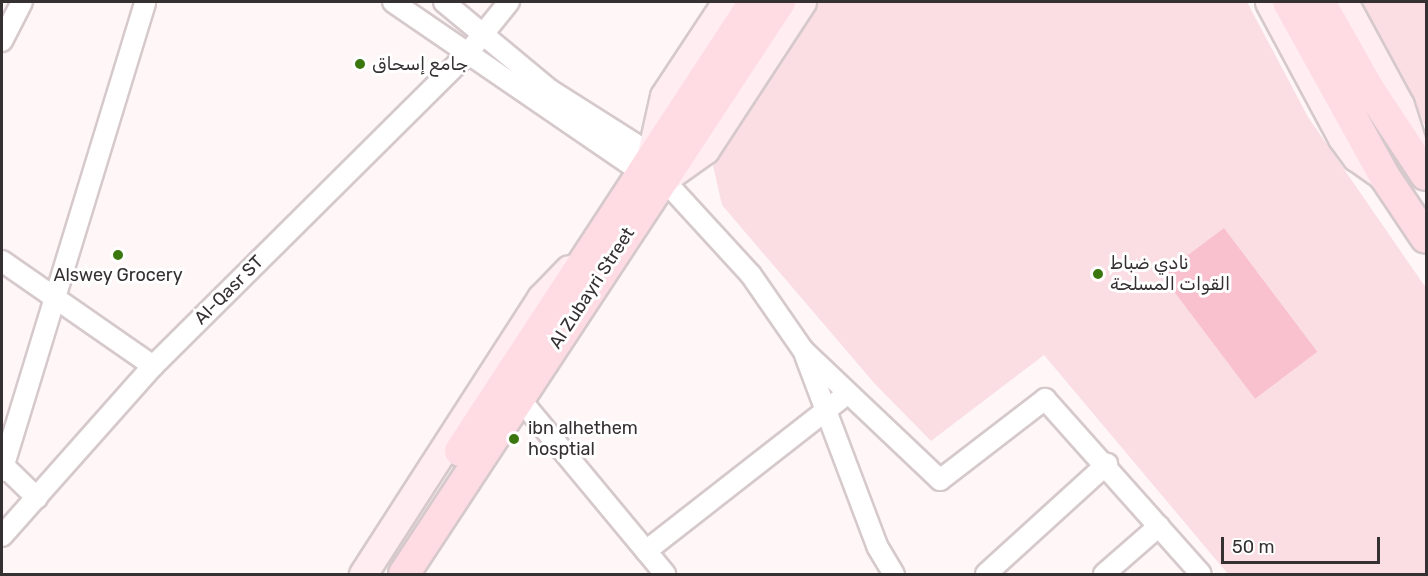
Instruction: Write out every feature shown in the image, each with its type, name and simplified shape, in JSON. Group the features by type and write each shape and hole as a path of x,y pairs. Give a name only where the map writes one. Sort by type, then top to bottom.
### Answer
{"main road":[{"path":"726,2 664,96 652,168 705,150 802,2"},
{"name":"Al Zubayri Street","path":"404,574 519,398 652,168 754,2"},
{"name":"Al Zubayri Street","path":"380,574 595,242 780,2"},
{"path":"1269,2 1342,138 1356,157 1385,177"},
{"path":"1288,2 1357,96 1422,167"},
{"path":"1320,2 1357,96 1385,177 1426,238"},
{"path":"1344,2 1400,105 1422,167"},
{"name":"Al Zubayri Street","path":"363,574 541,298 595,242"}],"street":[{"path":"2,41 22,2"},
{"path":"37,498 3,469 51,296 146,2"},
{"path":"393,2 467,54 652,168"},
{"path":"444,2 550,90 652,168 751,274 803,350 940,480 1045,399 1107,464 1201,574"},
{"name":"Al-Qasr ST","path":"2,536 153,366 467,54 485,35 509,2"},
{"path":"2,261 153,366"},
{"path":"803,350 877,546 894,574"},
{"path":"646,551 827,414 848,393"},
{"path":"519,398 665,574"},
{"path":"986,574 1107,464"},
{"path":"1104,574 1159,526"}],"shaded area":[{"name":"نادي ضباط القوات المسلحة","path":"816,2 1247,2 1308,117 1426,288 1426,574 1228,574 1044,355 931,441 875,384 722,205 712,161"},
{"path":"1353,2 1426,2 1426,127"},
{"path":"1224,228 1317,352 1255,399 1162,275"}],"place":[{"name":"جامع إسحاق","path":"360,64"},
{"name":"Alswey Grocery","path":"118,255"},
{"name":"نادي ضباط القوات المسلحة","path":"1098,274"},
{"name":"ibn alhethem hosptial","path":"514,439"}]}
